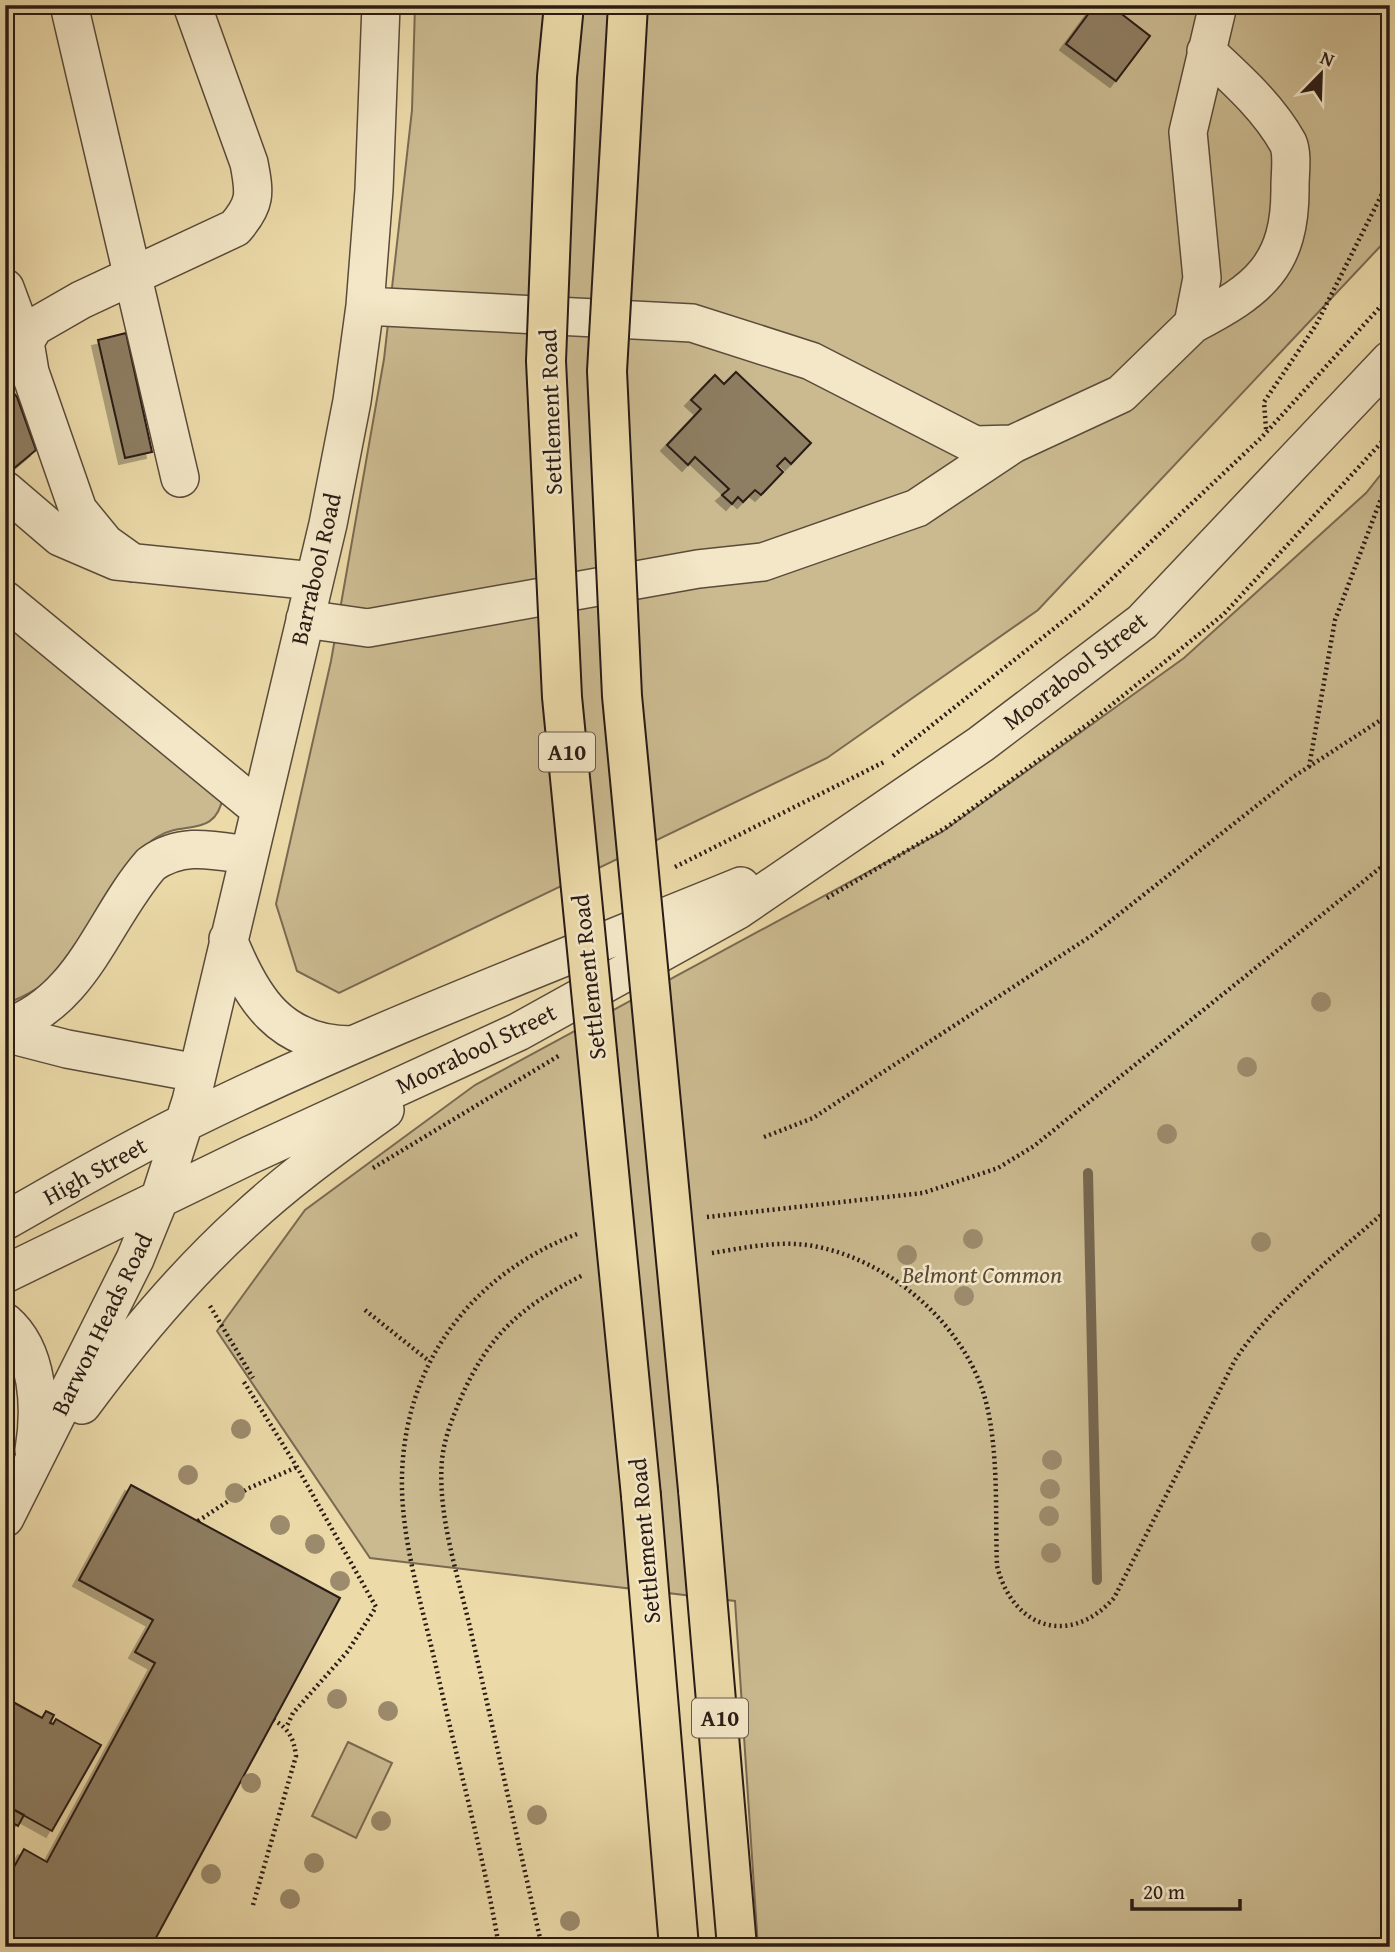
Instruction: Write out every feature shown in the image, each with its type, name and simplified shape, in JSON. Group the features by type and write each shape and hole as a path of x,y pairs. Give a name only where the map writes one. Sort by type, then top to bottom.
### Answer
{"highway":[{"name":"Settlement Road","path":"564,5 557,77 547,361 562,697 641,1496 679,1947"},
{"name":"A10","path":"628,5 607,371 621,682 698,1490 737,1947"}],"street":[{"path":"69,5 180,478"},
{"name":"Barrabool Road","path":"184,1123 341,464 365,306 374,190 381,5"},
{"path":"1193,324 1202,278 1188,132 1218,5"},
{"path":"25,342 34,327 132,276 235,228 249,211 254,191 249,163 197,9"},
{"path":"304,620 368,628 698,569 763,562 917,508 1013,444 1121,394 1193,324 1241,299 1276,263 1290,207 1290,146 1254,96 1206,51"},
{"path":"5,288 25,342 30,372 78,510 105,543 133,563"},
{"path":"365,306 692,323 811,361 975,445 1013,444"},
{"name":"Moorabool Street","path":"159,1200 518,1032 738,910 981,744 1142,622 1390,360"},
{"path":"5,490 60,537 116,561 314,581"},
{"path":"5,600 258,808"},
{"path":"5,1028 49,1003 73,981 151,864 171,852 188,849 247,855"},
{"name":"Moorabool Street","path":"184,1123 352,1045 816,855"},
{"path":"228,939 244,977 276,1020 317,1042 352,1045"},
{"path":"5,1033 67,1049 197,1073"},
{"path":"23,1485 122,1352 210,1254 306,1168 447,1063"},
{"name":"Barwon Heads Road","path":"5,1518 124,1283 159,1200 184,1123"},
{"name":"High Street","path":"5,1221 184,1123"},
{"path":"5,1274 159,1200"},
{"path":"5,1322 25,1346 36,1390 36,1436 23,1485"}],"path":[{"path":"1266,430 1265,402 1316,325 1382,194 1390,190"},
{"path":"670,870 887,761 1086,604 1266,430 1390,296"},
{"path":"1309,766 1335,620 1390,475"},
{"path":"764,1137 813,1118 1094,934 1309,766 1390,714"},
{"path":"700,1218 923,1193 998,1168 1034,1146 1390,860"},
{"path":"701,1255 766,1244 807,1245 857,1260 893,1278 927,1307 952,1334 971,1365 985,1400 990,1431 998,1566 1003,1588 1013,1604 1028,1615 1062,1626 1079,1624 1097,1616 1114,1598 1235,1360 1251,1336 1272,1311 1390,1207"},
{"path":"499,1947 407,1539 402,1492 403,1450 408,1414 429,1361 448,1327 523,1260 582,1232"},
{"path":"542,1947 453,1553 441,1484 442,1458 449,1425 468,1381 499,1332 523,1310 584,1275"},
{"path":"365,1310 429,1361"},
{"path":"244,1382 297,1468 376,1607 348,1651 293,1713 286,1728"},
{"path":"198,1521 247,1489 297,1468"},
{"path":"253,1906 296,1756 295,1745 286,1728 274,1720"}],"green space":[{"path":"415,5 1390,5 1390,236 1038,610 827,758 339,993 297,971 276,904 331,661 384,359 412,110"},
{"name":"Belmont Common","path":"1390,463 1390,1947 758,1947 735,1601 370,1558 217,1331 305,1210 475,1085 942,832 1184,658 1366,493"},
{"path":"5,611 223,796 219,809 206,823 167,832 146,845 131,862 72,957 44,984 5,1004"},
{"path":"348,1742 392,1763 356,1838 312,1816"}],"building":[{"path":"1095,5 1110,5 1150,36 1116,81 1066,44"},
{"path":"126,333 152,452 125,458 98,340"},
{"path":"736,372 811,443 791,464 785,458 777,466 783,472 761,495 755,490 743,502 738,497 732,504 722,495 729,489 695,457 688,465 667,445 701,409 691,400 715,375 724,384"},
{"path":"5,382 17,397 36,450 12,470 5,466"},
{"path":"131,1485 340,1598 151,1947 5,1947 5,1883 24,1849 47,1862 155,1663 135,1652 153,1620 79,1580"},
{"path":"13,1702 42,1718 46,1711 54,1715 50,1723 53,1724 56,1719 101,1745 52,1831 5,1805 5,1716"},
{"path":"7,1806 24,1815 18,1826 5,1819"}],"waterway":[{"path":"1088,1173 1097,1580"}]}
